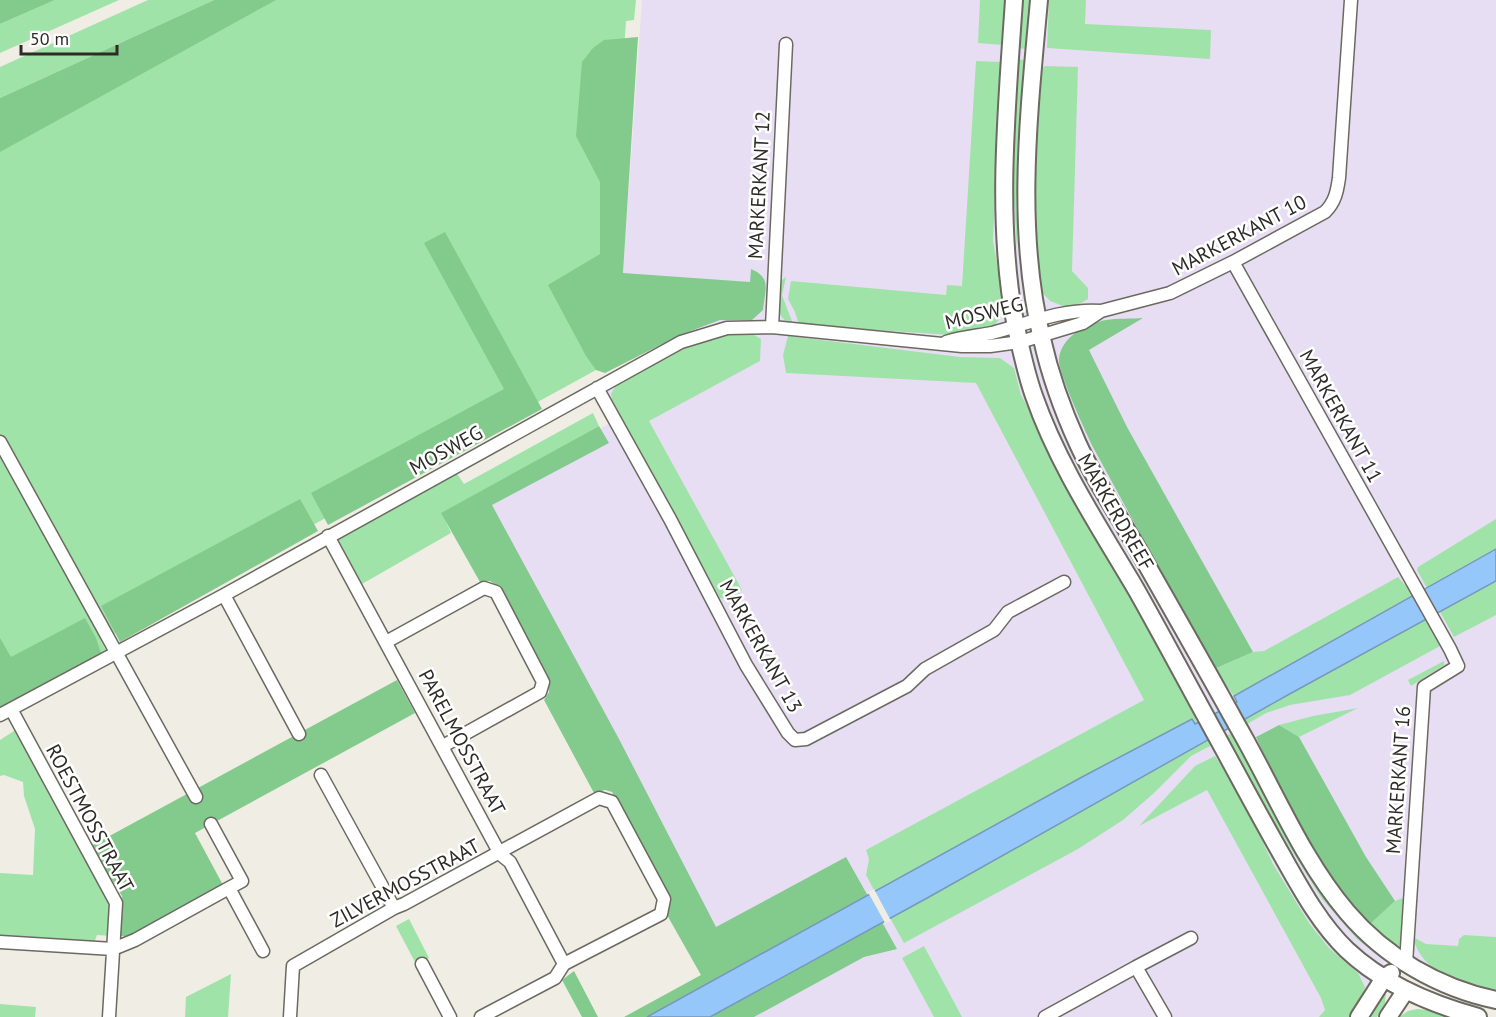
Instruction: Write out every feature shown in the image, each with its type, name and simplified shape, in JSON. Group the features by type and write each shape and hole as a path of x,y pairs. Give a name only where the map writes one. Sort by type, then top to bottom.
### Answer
{"main road":[{"name":"MARKERDREEF","path":"1014,0 1009,74 1005,224 1008,282 1018,334 1034,396 1063,463 1309,900 1328,927 1347,950 1383,978 1449,1009 1478,1017"},
{"name":"MARKERDREEF","path":"1039,0 1028,159 1027,242 1041,337 1053,380 1078,445 1226,704 1314,865 1347,912 1382,947 1441,984 1475,996 1496,1000"},
{"path":"1359,1017 1383,978 1406,963"},
{"path":"1388,1017 1406,990 1406,963"}],"street":[{"name":"MARKERKANT 10","path":"1038,319 1084,310 1101,311 1170,293 1233,262 1333,205 1339,178 1351,0"},
{"name":"MARKERKANT 12","path":"772,327 786,45"},
{"name":"MARKERKANT 11","path":"1233,262 1436,625"},
{"name":"MARKERKANT 10","path":"1041,337 1083,323 1101,311"},
{"name":"MOSWEG","path":"0,716 681,342 727,328 772,327 939,344 990,346 1018,334 1038,319"},
{"name":"MOSWEG","path":"1018,334 1041,337"},
{"name":"MARKERKANT 13","path":"597,388 670,519 746,665 795,740 806,739 906,686 924,669 994,630 1008,612 1064,582"},
{"path":"0,442 196,797"},
{"name":"PARELMOSSTRAAT","path":"328,536 500,854 510,862 564,964"},
{"path":"386,642 484,588 496,592 543,682 540,692 443,746"},
{"path":"224,595 299,734"},
{"name":"MARKERKANT 16","path":"1406,963 1424,687 1458,666 1436,625"},
{"name":"ROESTMOSSTRAAT","path":"12,709 116,903 109,1017"},
{"path":"321,776 394,908"},
{"name":"ZILVERMOSSTRAAT","path":"290,1017 293,966 394,908 500,854 599,798 612,801 664,898 661,914 564,964"},
{"path":"0,942 113,949 135,940 229,888 242,880 211,824"},
{"path":"229,888 263,951"},
{"path":"1045,1017 1191,938"},
{"path":"422,964 450,1017"},
{"path":"482,1017 555,978 564,964"},
{"path":"1136,967 1165,1017"}],"shaded area":[{"path":"642,0 1496,0 1496,986 1443,972 1395,947 1347,1017 742,1017 484,490 616,420 597,388 669,360 623,273"}],"green space":[{"path":"0,0 55,0 0,24"},
{"path":"55,0 119,0 0,53 0,24"},
{"path":"148,0 214,0 0,98 0,67"},
{"path":"214,0 276,0 0,152 0,98"},
{"path":"255,0 636,0 634,20 626,21 609,272 649,341 101,641 108,654 0,710 0,140"},
{"path":"980,0 1006,0 1003,45 978,43"},
{"path":"1020,0 1030,0 1026,49 1017,48"},
{"path":"1049,0 1086,0 1085,24 1211,30 1210,59 1047,48"},
{"path":"638,37 623,273 750,282 751,269 762,276 766,291 763,310 752,320 720,320 680,335 605,373 596,370 586,356 548,285 600,254 600,182 576,136 582,62 593,48 604,40"},
{"path":"1016,59 1025,60 1017,249 1012,169"},
{"path":"976,61 1001,62 993,241 1006,311 992,328 951,335 799,325 788,299 791,281 946,295 947,285 962,286"},
{"path":"1045,66 1078,67 1072,271 1088,288 1088,299 1076,306 1063,306 1050,301 1039,289 1032,244 1040,78 1042,68"},
{"path":"445,232 542,409 328,525 311,493 504,389 424,243"},
{"path":"786,277 782,295 793,324 786,322 778,312 779,282"},
{"path":"1143,318 1089,350 1127,427 1253,652 1214,669 1094,449 1073,403 1060,365 1059,359 1064,344 1083,328 1106,320"},
{"path":"751,333 761,339 760,361 649,421 742,590 732,600 720,598 613,406 611,394 616,385 625,379 686,346 725,334"},
{"path":"788,336 960,357 1000,358 1014,368 1021,395 1185,693 1197,723 1195,724 1192,719 875,892 866,875 869,859 866,850 1144,700 976,383 786,373 783,355"},
{"path":"593,413 599,426 442,513 451,533 362,584 337,537 456,472 464,484"},
{"path":"599,426 609,443 492,505 619,739 716,927 846,857 868,896 647,1017 624,1017 701,975 667,915 670,899 612,792 605,790 594,793 544,700 549,692 547,674 502,594 490,581 480,582 441,513"},
{"path":"300,499 318,531 120,642 101,606"},
{"path":"1496,519 1496,549 1427,588 1417,570 1418,567"},
{"path":"1398,577 1414,595 1234,696 1214,669 1253,652 1264,651"},
{"path":"1496,581 1496,615 1454,637 1440,612"},
{"path":"85,618 101,653 0,707 0,638 11,657"},
{"path":"1427,619 1442,645 1350,695 1290,705 1266,713 1232,733 1229,728"},
{"path":"1444,661 1444,665 1411,686 1408,680"},
{"path":"397,680 415,713 195,833 223,885 130,936 120,936 122,896 91,846"},
{"path":"1358,708 1299,737 1279,725 1313,716"},
{"path":"1279,725 1299,737 1366,857 1395,901 1369,925 1336,885 1322,863 1256,737"},
{"path":"17,729 113,908 111,936 97,935 94,943 0,937 0,873 33,875 35,829 24,796 23,782 4,775 0,776 0,740"},
{"path":"1232,733 1382,955 1378,956 1357,939 1322,899 1247,779 1226,736"},
{"path":"1209,740 1214,744 1191,756 1123,820 1078,849 904,943 890,918"},
{"path":"1215,756 1241,795 1273,864 1309,923 1329,948 1358,973 1365,987 1361,1001 1351,1017 1319,1017 1325,1010 1321,998 1207,790 1139,826 1195,766"},
{"path":"1405,897 1401,945 1396,946 1369,925 1395,901"},
{"path":"409,919 429,958 416,964 396,926"},
{"path":"882,922 897,949 864,957 754,1017 710,1017"},
{"path":"1464,935 1496,937 1496,992 1457,981 1434,969 1418,950 1413,937 1426,944 1458,946 1459,939"},
{"path":"924,946 962,1017 934,1017 902,958"},
{"path":"574,971 598,1017 582,1017 562,980"},
{"path":"231,974 228,1017 185,1017 186,997"},
{"path":"1386,992 1385,1004 1377,1017 1368,1017"},
{"path":"0,1004 36,1007 35,1017 0,1017"},
{"path":"1430,1010 1451,1017 1399,1017 1408,1011"}],"water":[{"path":"1496,549 1496,581 929,897 710,1017 647,1017 1082,777 1192,719 1195,724 1237,702 1234,696"}],"pier":[{"path":"874,889 891,921 885,923 868,892"}]}
